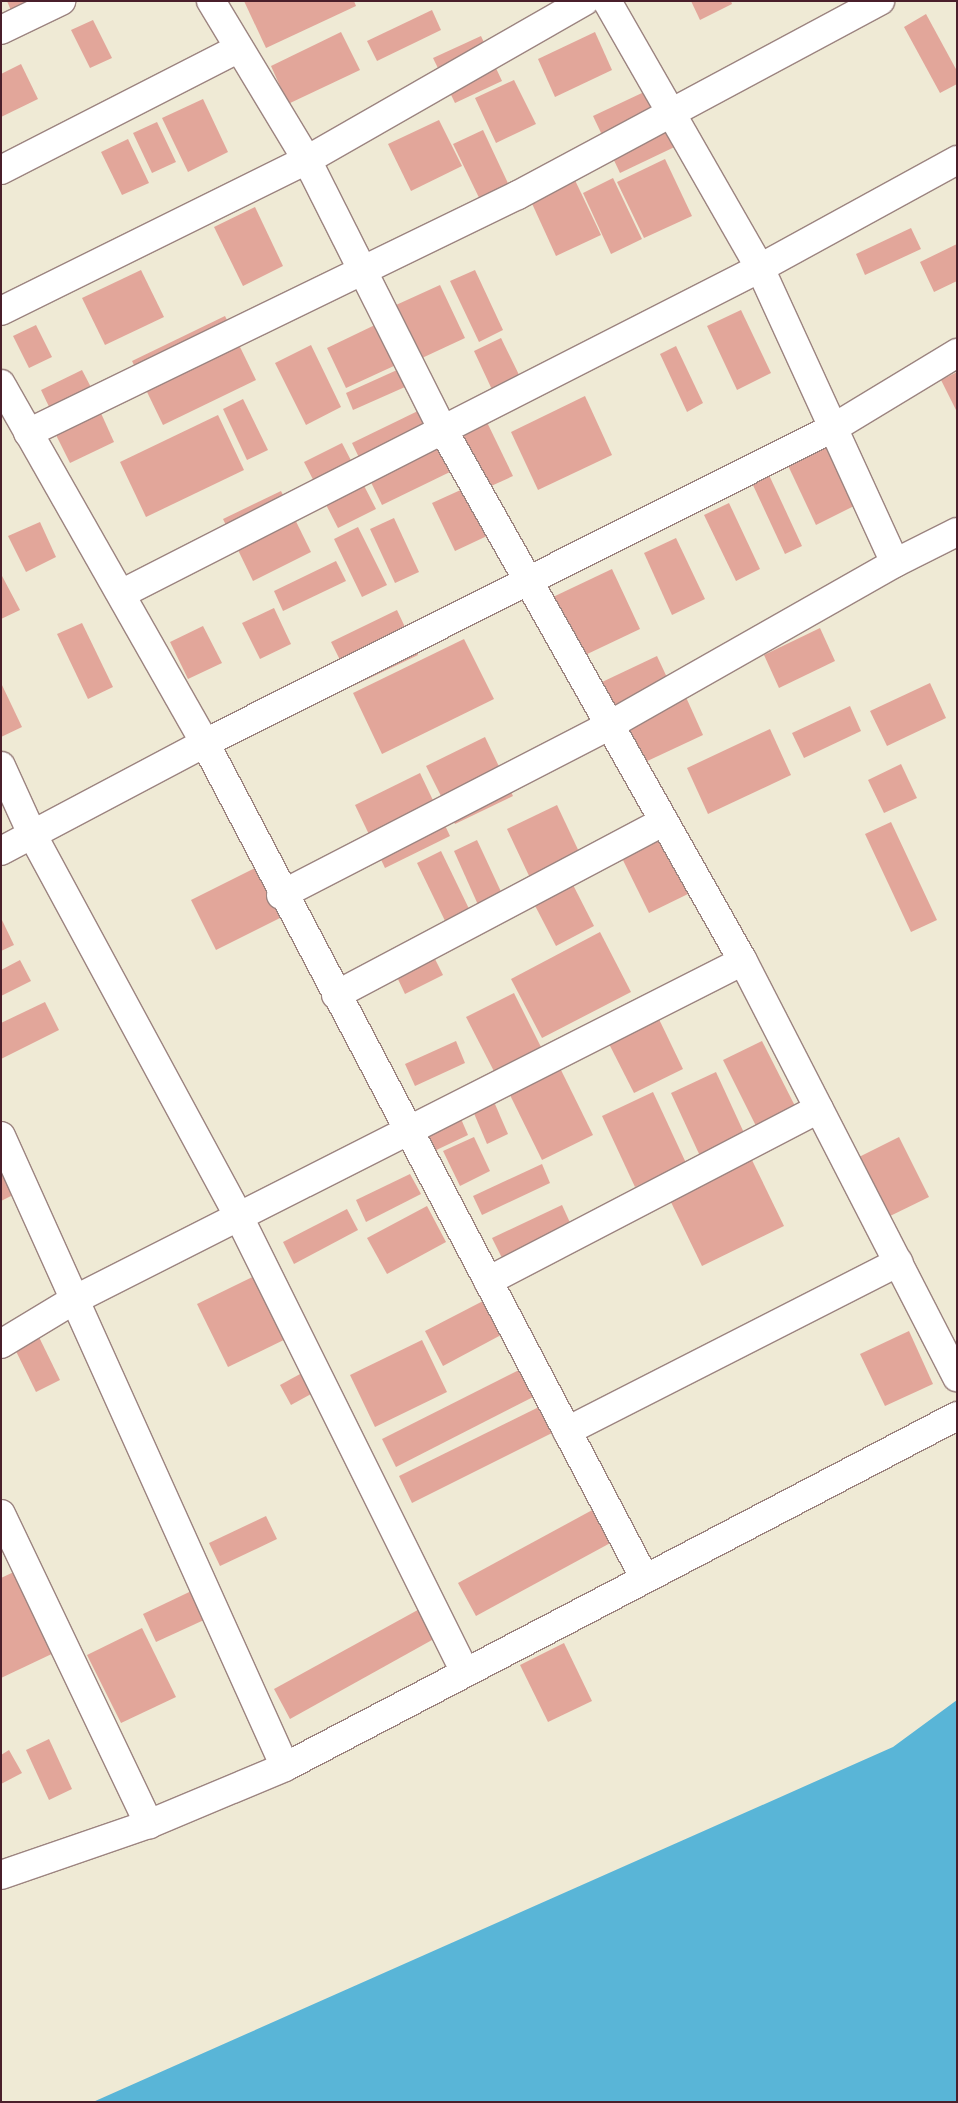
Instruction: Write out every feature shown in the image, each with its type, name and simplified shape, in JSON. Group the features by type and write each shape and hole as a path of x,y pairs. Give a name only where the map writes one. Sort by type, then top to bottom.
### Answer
{"street":[{"path":"1,30 61,1"},
{"path":"211,1 307,160 362,273 442,428 608,726 743,961 957,1377"},
{"path":"1,311 307,160 584,1"},
{"path":"607,1 760,268 835,427 895,563"},
{"path":"28,433 362,273 672,114 880,1"},
{"path":"1,170 240,48"},
{"path":"121,594 442,428 760,268 957,160"},
{"path":"1,851 205,743 528,583 835,427 957,353"},
{"path":"1,384 205,743 282,895 644,1577"},
{"path":"282,895 608,726 895,563 957,532"},
{"path":"1,766 32,834 240,1219 465,1672"},
{"path":"336,996 664,821"},
{"path":"1,1344 74,1300 240,1219 408,1130 743,961"},
{"path":"488,1281 820,1109"},
{"path":"1,1136 285,1767"},
{"path":"567,1431 898,1262"},
{"path":"1,1875 149,1824 285,1767 644,1577 957,1416"},
{"path":"1,1514 149,1824"}],"water":[{"path":"957,1700 957,2102 93,2102 893,1747"}],"building":[{"path":"7,1 26,1 31,11 15,20"},
{"path":"244,1 354,1 356,6 266,48"},
{"path":"691,1 731,1 732,4 700,20"},
{"path":"432,10 441,30 377,61 367,41"},
{"path":"926,14 957,71 957,84 940,93 904,27"},
{"path":"93,20 112,58 90,68 71,30"},
{"path":"341,32 360,70 288,104 271,66"},
{"path":"595,32 612,70 555,97 538,59"},
{"path":"481,36 502,81 455,103 433,58"},
{"path":"21,64 38,99 1,117 1,74"},
{"path":"514,80 536,124 496,143 475,98"},
{"path":"659,85 685,142 620,173 593,116"},
{"path":"203,99 228,152 188,172 162,118"},
{"path":"439,120 462,166 411,191 388,144"},
{"path":"157,122 176,162 152,173 133,133"},
{"path":"483,130 513,194 484,208 453,144"},
{"path":"128,139 149,183 122,195 101,152"},
{"path":"665,159 692,216 644,238 617,182"},
{"path":"573,176 601,235 556,256 529,197"},
{"path":"613,178 642,239 611,254 583,193"},
{"path":"255,207 283,266 243,286 214,227"},
{"path":"911,228 921,249 865,275 856,254"},
{"path":"957,244 957,281 934,292 920,262"},
{"path":"141,270 164,317 105,345 82,298"},
{"path":"475,270 503,330 479,342 450,281"},
{"path":"440,285 465,338 422,358 396,305"},
{"path":"741,310 771,373 737,390 707,326"},
{"path":"225,316 256,380 163,425 132,361"},
{"path":"377,324 396,365 346,388 327,348"},
{"path":"36,325 52,357 29,368 13,336"},
{"path":"501,338 523,383 495,396 474,351"},
{"path":"311,345 341,407 306,425 275,363"},
{"path":"676,346 703,403 687,412 660,354"},
{"path":"82,370 95,395 53,415 41,390"},
{"path":"397,370 405,387 353,410 346,393"},
{"path":"957,372 957,412 941,380"},
{"path":"585,396 612,455 538,490 511,432"},
{"path":"243,399 268,450 247,460 223,409"},
{"path":"422,409 452,471 382,505 352,443"},
{"path":"100,411 114,442 70,463 55,433"},
{"path":"483,414 513,476 489,487 459,426"},
{"path":"218,415 244,470 146,517 120,462"},
{"path":"828,437 860,503 816,525 784,457"},
{"path":"342,443 376,509 338,528 304,462"},
{"path":"769,475 802,546 785,554 752,483"},
{"path":"465,488 487,536 455,551 432,503"},
{"path":"281,491 311,552 253,581 223,519"},
{"path":"729,503 760,569 736,581 704,515"},
{"path":"394,518 419,572 395,583 370,529"},
{"path":"40,522 56,557 26,572 8,536"},
{"path":"358,527 387,585 362,597 334,539"},
{"path":"676,538 705,599 672,615 644,553"},
{"path":"336,561 346,581 283,611 274,591"},
{"path":"612,569 640,629 581,657 553,597"},
{"path":"1,574 20,610 1,619"},
{"path":"274,608 291,644 260,659 242,623"},
{"path":"397,610 418,655 353,686 331,642"},
{"path":"82,623 113,687 88,699 57,634"},
{"path":"203,626 222,663 188,679 170,642"},
{"path":"820,628 835,661 779,688 764,655"},
{"path":"464,639 494,699 382,754 353,693"},
{"path":"657,656 671,686 615,713 600,683"},
{"path":"1,683 22,727 1,737"},
{"path":"930,683 946,718 887,746 870,711"},
{"path":"685,695 703,735 641,764 622,725"},
{"path":"850,706 861,731 804,758 792,733"},
{"path":"770,729 791,775 708,814 687,768"},
{"path":"485,737 513,796 455,824 426,766"},
{"path":"901,764 917,798 884,813 868,780"},
{"path":"420,773 450,836 385,868 355,805"},
{"path":"557,805 581,856 531,880 507,829"},
{"path":"891,822 937,920 911,932 865,834"},
{"path":"659,831 688,894 649,913 618,850"},
{"path":"477,840 503,896 479,907 454,851"},
{"path":"441,851 472,915 448,927 417,863"},
{"path":"255,868 280,918 216,950 191,900"},
{"path":"570,879 594,926 556,946 531,898"},
{"path":"1,918 14,945 1,951"},
{"path":"600,932 631,992 542,1038 511,979"},
{"path":"434,957 443,975 405,994 396,975"},
{"path":"20,960 31,981 1,996 1,970"},
{"path":"514,993 545,1055 498,1079 466,1017"},
{"path":"45,1002 59,1030 1,1059 1,1023"},
{"path":"656,1013 683,1069 634,1093 606,1038"},
{"path":"456,1041 465,1063 415,1086 405,1064"},
{"path":"762,1041 795,1106 756,1126 723,1060"},
{"path":"560,1068 593,1135 542,1160 509,1093"},
{"path":"716,1072 745,1135 700,1156 671,1093"},
{"path":"653,1092 686,1163 635,1187 602,1116"},
{"path":"491,1095 508,1134 487,1144 470,1104"},
{"path":"458,1112 468,1135 428,1154 418,1131"},
{"path":"474,1137 490,1171 460,1186 443,1151"},
{"path":"899,1137 929,1197 886,1218 857,1158"},
{"path":"1,1150 21,1191 1,1201"},
{"path":"750,1156 784,1226 702,1266 668,1196"},
{"path":"542,1164 550,1183 482,1215 473,1196"},
{"path":"410,1174 421,1194 366,1222 356,1200"},
{"path":"562,1205 572,1227 503,1260 492,1238"},
{"path":"427,1206 446,1242 387,1274 367,1238"},
{"path":"347,1209 358,1230 294,1264 283,1242"},
{"path":"265,1271 296,1334 228,1367 197,1304"},
{"path":"483,1301 501,1335 443,1366 425,1331"},
{"path":"909,1331 933,1384 885,1406 860,1354"},
{"path":"37,1333 60,1380 36,1392 13,1345"},
{"path":"422,1340 447,1392 375,1427 350,1375"},
{"path":"525,1367 539,1394 396,1467 382,1439"},
{"path":"311,1368 322,1388 291,1405 280,1385"},
{"path":"545,1404 558,1430 412,1503 399,1476"},
{"path":"596,1508 614,1541 476,1616 458,1583"},
{"path":"266,1516 277,1539 220,1566 209,1543"},
{"path":"18,1570 58,1651 1,1678 1,1578"},
{"path":"204,1585 217,1614 156,1642 143,1614"},
{"path":"425,1606 441,1635 290,1719 274,1689"},
{"path":"142,1628 176,1697 121,1723 87,1655"},
{"path":"564,1643 592,1701 548,1722 520,1665"},
{"path":"49,1739 72,1789 49,1800 26,1750"},
{"path":"9,1750 22,1773 1,1784 1,1755"}]}
